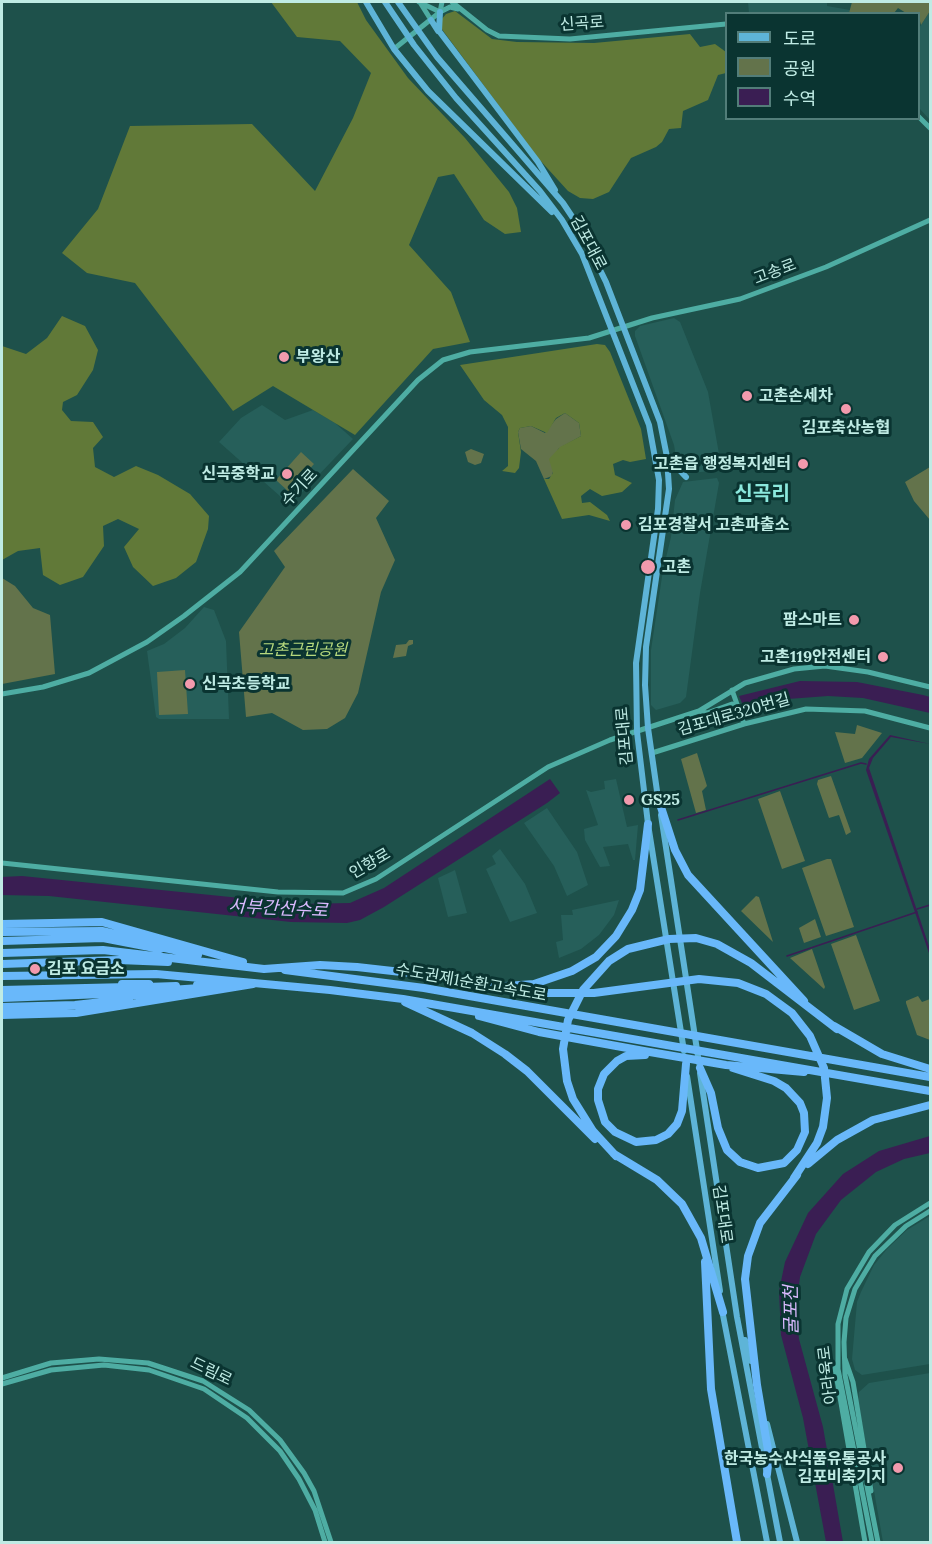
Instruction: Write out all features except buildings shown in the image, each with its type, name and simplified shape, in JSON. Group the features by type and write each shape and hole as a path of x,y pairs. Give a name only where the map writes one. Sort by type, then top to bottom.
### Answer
{"highway":[{"path":"659,801 675,850 699,889 796,992 837,1029"},
{"path":"480,986 518,986 555,979 586,963 607,946 626,921 637,900 645,864 648,824"},
{"path":"2,938 102,922 264,969"},
{"path":"2,938 102,934 264,969"},
{"path":"2,938 264,969 320,965 357,967 419,974 528,993 594,993 632,990 699,979 724,980 757,989 783,1005 810,1036 821,1058 826,1083 824,1121 817,1143 760,1223 748,1256 747,1304 769,1456 767,1474"},
{"path":"616,1156 593,1131 573,1099 567,1081 563,1049 568,1020 583,990 609,961 628,950 669,939 696,938 717,944 751,963 837,1029 882,1054 930,1069"},
{"name":"수도권제1순환고속도로","path":"2,964 134,960 264,969 376,981 930,1077"},
{"name":"수도권제1순환고속도로","path":"2,976 148,973 395,998 930,1091"},
{"path":"2,1001 75,1013 264,983"},
{"path":"2,1001 75,1001 264,983"},
{"path":"2,1001 264,983"},
{"path":"395,998 472,1034 505,1054 527,1071 591,1136 616,1156 648,1174 674,1194 696,1227 705,1249 723,1311"},
{"path":"432,1004 560,1036 645,1053 726,1065 765,1077 786,1088 800,1103 804,1113 805,1132 790,1158 776,1166 758,1168 748,1166 727,1150 719,1135 711,1093 700,1068"},
{"path":"645,1053 626,1056 617,1061 604,1074 598,1089 597,1100 605,1122 615,1132 636,1142 663,1138 677,1124 682,1111 686,1064"},
{"path":"741,1069 824,1072"},
{"path":"794,1178 815,1157 855,1129 892,1113 930,1105"},
{"path":"705,1249 711,1389 737,1542"}],"main road":[{"path":"366,2 395,48 428,92 562,220"},
{"name":"김포대로","path":"385,2 414,45 456,98 540,191 562,220 582,254 649,425 659,480 658,509 636,663 637,732 648,824 723,1311 767,1542"},
{"name":"김포대로","path":"398,2 437,57 563,203 594,255 660,422 667,457 668,502 646,657 648,728 737,1317 780,1542"},
{"path":"439,32 440,12"},
{"path":"430,21 538,162 563,203"},
{"path":"667,457 676,470 686,477"},
{"path":"737,1317 757,1384 796,1542"}],"street":[{"path":"419,2 430,21"},
{"path":"419,2 434,12 440,12"},
{"path":"440,12 442,2"},
{"name":"신곡로","path":"452,2 495,35 534,39 570,39 725,24"},
{"path":"395,48 440,12 450,7 462,10"},
{"name":"고송로","path":"622,327 759,293 826,267 930,220"},
{"name":"수기로","path":"2,694 67,681 109,664 155,637 201,604 251,561 351,455 396,402 436,363 470,352 589,338 622,327"},
{"path":"699,711 746,683 784,671 825,666 868,672 930,687"},
{"path":"732,690 744,724"},
{"path":"699,711 707,713 732,704 739,708"},
{"name":"김포대로320번길","path":"652,753 744,724 795,711 828,708 878,713 930,728"},
{"name":"인향로","path":"2,863 278,892 343,893 375,879 548,766 600,744 699,711"},
{"name":"아라육로","path":"872,1542 840,1357 840,1313 856,1270 888,1231 930,1203"},
{"name":"아라육로","path":"840,1357 848,1311 866,1269 888,1242 914,1220 930,1211"},
{"path":"840,1357 834,1367 837,1392 865,1542"},
{"path":"840,1357 853,1382 879,1542"},
{"name":"드림로","path":"2,1378 51,1363 99,1359 148,1363 203,1381 249,1410 286,1447 314,1491 331,1542"},
{"name":"드림로","path":"2,1384 51,1370 104,1365 149,1370 204,1389 248,1418 280,1451 299,1479 315,1510 325,1542"}],"shaded area":[{"path":"748,2 827,2 827,6 850,10 850,12 749,12"},
{"path":"930,11 930,120 920,109 920,26"},
{"path":"674,318 680,322 708,392 721,465 718,470 684,474 678,469 674,445 635,336 635,331 640,326"},
{"name":"신곡중학교","path":"262,405 285,420 313,410 335,423 353,439 290,505 219,442 241,418"},
{"path":"717,478 719,483 700,593 686,697 680,703 656,710 651,705 651,650 663,570 671,537 675,500 683,482"},
{"name":"신곡초등학교","path":"204,607 214,610 226,641 229,719 159,719 156,717 147,651 164,644 185,628"},
{"path":"616,779 627,827 638,825 635,860 633,860 628,844 603,847 610,866 600,867 585,840 584,829 598,825 586,790 591,792 605,789 604,781"},
{"path":"547,808 577,852 588,885 567,896 554,866 524,823"},
{"path":"500,849 525,884 537,913 510,922 486,869 496,864 492,856"},
{"path":"455,870 467,913 448,917 438,878"},
{"path":"619,900 614,915 599,935 581,949 559,958 556,942 563,940 561,915 573,915 572,910"},
{"path":"930,1216 930,1364 862,1375 855,1370 852,1359 857,1302 861,1292 874,1265 887,1249 907,1230"},
{"path":"930,1373 930,1542 883,1542 858,1400 859,1392 869,1383"}],"green space":[{"path":"271,2 357,2 366,20 408,78 465,138 509,192 517,208 521,232 505,234 484,220 454,174 438,177 409,245 451,292 470,342 433,349 355,435 273,386 233,411 135,283 87,273 62,253 98,209 130,126 252,124 315,191 353,118 371,73 340,41 297,37"},
{"path":"852,2 930,2 930,11 921,25 920,12 904,12 898,8 895,12 849,12"},
{"path":"455,11 492,39 517,42 594,43 690,34 700,47 715,44 725,51 725,73 718,75 708,100 683,111 681,128 669,129 662,142 656,147 631,158 609,192 593,199 580,198 568,191 538,158 441,28 441,20 446,14"},
{"path":"62,316 85,326 98,350 93,370 77,395 63,402 62,410 71,421 93,422 103,437 93,448 95,467 114,477 136,466 158,475 190,494 209,516 208,529 196,562 176,578 153,586 133,567 124,547 139,529 118,519 103,526 104,546 83,577 60,585 43,575 40,548 18,551 2,560 2,346 26,354 47,338"},
{"path":"597,344 605,345 610,352 641,429 646,459 630,462 623,460 613,464 615,475 632,483 622,492 602,496 590,489 581,496 582,503 590,502 607,515 610,521 589,515 562,519 544,479 549,479 553,473 549,459 560,447 581,436 579,423 565,413 556,418 547,433 531,426 520,428 518,432 521,452 519,468 515,473 502,471 508,466 508,427 502,415 484,400 460,365"},
{"path":"565,413 579,423 581,436 558,449 552,476 544,479 536,461 521,449 518,432 520,428 531,426 545,433 556,419"},
{"path":"471,449 484,454 481,463 475,465 468,462 465,452"},
{"path":"301,452 314,464 289,492 276,480"},
{"path":"930,467 930,520 914,501 905,482"},
{"name":"고촌근린공원","path":"353,469 389,501 376,518 395,560 381,592 358,693 345,718 327,729 303,730 272,713 246,717 239,632 285,567 274,551"},
{"path":"2,578 15,586 33,608 50,615 55,674 2,684"},
{"path":"409,640 413,640 413,644 408,646 406,656 393,658 396,645 406,644"},
{"path":"185,670 188,714 159,715 157,672"},
{"path":"857,725 882,733 862,758 845,763 835,732 855,734"},
{"path":"697,753 707,786 702,791 706,810 696,813 681,759"},
{"path":"831,776 851,832 846,835 839,815 829,818 817,784 818,780"},
{"path":"780,791 805,861 782,869 758,799"},
{"path":"831,859 854,927 826,936 802,868"},
{"path":"756,896 759,897 773,942 741,911"},
{"path":"815,919 821,937 804,943 799,928"},
{"path":"856,935 880,1001 854,1010 831,944"},
{"path":"812,949 825,987 824,989 790,958"},
{"path":"918,996 922,1002 930,999 930,1040 917,1035 906,1003"}],"water":[{"path":"800,681 857,682 923,695 930,697 930,713 863,698 828,696 788,699 745,710 739,696"},
{"path":"890,735 930,744 891,737 873,758 869,768 930,949 930,956 866,770 869,759"},
{"name":"서부간선수로","path":"550,779 560,793 547,803 384,907 360,920 347,923 291,922 49,896 2,895 2,877 22,876 300,904 350,903 384,888"},
{"name":"굴포천","path":"930,1136 930,1153 904,1159 876,1172 841,1200 816,1234 800,1277 796,1308 799,1339 823,1427 843,1542 826,1542 803,1418 781,1335 779,1291 785,1262 808,1213 843,1174 879,1151"}],"waterway":[{"path":"678,820 861,763 866,764"},
{"path":"917,909 930,905"},
{"path":"787,956 917,912"}],"place":[{"name":"부왕산","path":"284,357"},
{"name":"고촌손세차","path":"747,396"},
{"name":"김포축산농협","path":"846,409"},
{"name":"고촌읍 행정복지센터","path":"803,464"},
{"name":"신곡중학교","path":"287,474"},
{"name":"김포경찰서 고촌파출소","path":"626,525"},
{"name":"고촌","path":"648,567"},
{"name":"팜스마트","path":"854,620"},
{"name":"고촌119안전센터","path":"883,657"},
{"name":"신곡초등학교","path":"190,684"},
{"name":"GS25","path":"629,800"},
{"name":"김포 요금소","path":"35,969"},
{"name":"한국농수산식품유통공사 김포비축기지","path":"898,1468"}],"district":[{"name":"신곡리","path":"762,494"}]}
